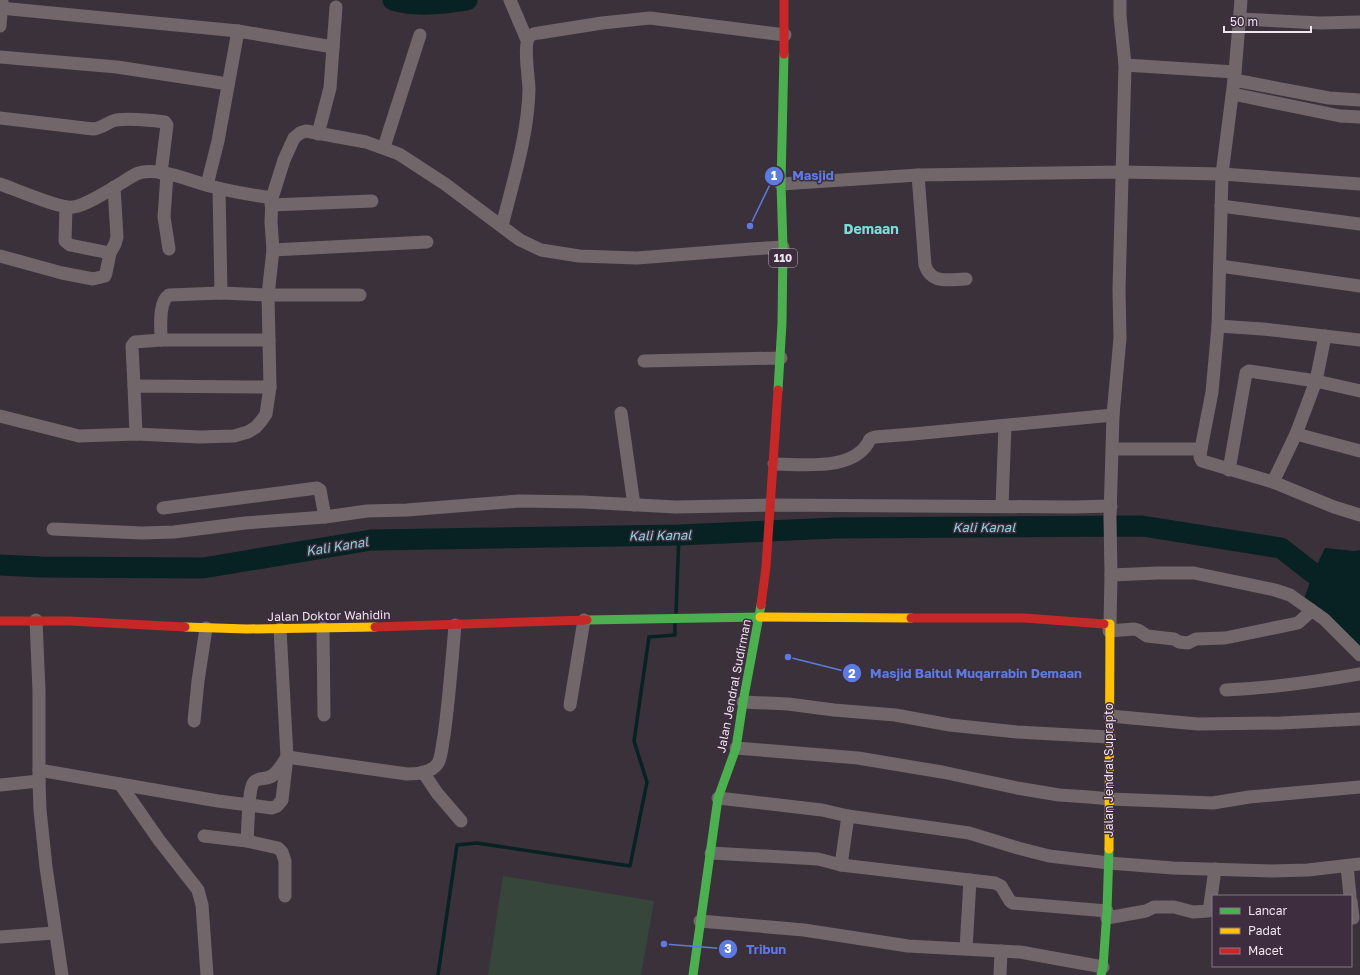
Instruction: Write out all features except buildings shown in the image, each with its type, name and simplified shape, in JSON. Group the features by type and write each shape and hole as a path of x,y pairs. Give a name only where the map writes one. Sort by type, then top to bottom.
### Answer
{"main road":[{"name":"110","path":"770,510 781,358 783,247 781,184 785,35 784,0"},
{"name":"Jalan Jendral Sudirman","path":"693,975 718,798 736,748 742,702 760,617 766,567 770,510"},
{"name":"Jalan Doktor Wahidin","path":"0,621 36,620 206,628 280,629 454,625 693,616 1025,618 1109,628"},
{"name":"Jalan Jendral Suprapto","path":"1102,971 1107,915 1109,863 1109,628"}],"street":[{"path":"502,226 526,125 529,88 526,52 527,40 510,0"},
{"name":"Jalan Jendral Suprapto","path":"1109,628 1111,569 1110,511 1113,416 1120,338 1119,290 1125,65 1120,16 1120,0"},
{"path":"1241,0 1235,76 1222,174 1218,326 1212,392 1200,456 1202,461 1273,482 1334,507 1360,515"},
{"path":"0,26 1,6 238,32 333,47"},
{"path":"318,134 330,88 336,7"},
{"path":"527,40 530,36 539,33 602,23 650,18 785,35"},
{"path":"1240,19 1320,23 1360,22"},
{"path":"221,293 213,187 218,141 238,32"},
{"path":"384,147 420,35"},
{"path":"0,56 117,67 228,84"},
{"path":"1125,65 1235,76 1329,98 1360,100"},
{"path":"1233,94 1340,116 1360,117"},
{"path":"0,118 93,129 102,128 108,123 116,120 128,119 165,122 167,125 164,173 164,217 169,249"},
{"path":"0,416 79,436 136,434 200,437 234,436 243,434 256,427 265,418 270,387 268,295 273,250 271,202 284,160 294,138 300,133 306,131 366,142 384,147 399,154 445,184 520,240 541,250 579,256 637,258 783,247"},
{"path":"0,184 66,207 78,206 142,172 164,173 271,202 372,202"},
{"path":"781,184 918,175 1122,172 1222,174 1360,184"},
{"path":"918,175 925,265 927,272 930,276 937,279 966,279"},
{"path":"0,256 62,273 93,279 104,276 110,253 117,237 114,187"},
{"path":"1222,206 1360,224"},
{"path":"66,207 64,241 70,245 110,253"},
{"path":"273,250 428,242"},
{"path":"1220,266 1360,286"},
{"path":"161,340 162,307 167,296 178,294 221,293 268,295 360,295"},
{"path":"1218,326 1360,340"},
{"path":"1273,482 1296,434 1316,381 1325,336"},
{"path":"136,434 133,344 136,342 161,340 269,340"},
{"path":"644,361 781,358"},
{"path":"1229,470 1246,373 1249,371 1316,381 1360,390"},
{"path":"134,386 270,387"},
{"path":"621,413 634,505"},
{"path":"774,464 827,464 848,460 857,456 866,447 870,440 875,437 1113,416"},
{"path":"1002,506 1005,426"},
{"path":"1296,434 1331,445 1360,451"},
{"path":"1113,449 1201,449"},
{"path":"163,508 317,488 320,490 325,517"},
{"path":"53,529 142,533 162,532 367,512 519,501 583,502 770,510 1002,506 1073,507 1110,511"},
{"path":"1111,569 1158,573 1194,573 1275,590 1290,595 1324,619 1360,655"},
{"path":"1109,628 1134,629 1147,636 1174,639 1179,642 1188,643 1196,639 1225,638 1298,623 1308,614 1310,609"},
{"path":"36,620 39,691 39,775 46,867 54,933 62,975"},
{"path":"570,705 584,620"},
{"path":"287,756 407,774 423,772 433,768 438,762 442,748 449,702 454,625"},
{"path":"194,721 206,628"},
{"path":"324,628 324,714"},
{"path":"0,784 39,775 120,784 272,808 280,804 282,800 287,756 280,629"},
{"path":"1226,690 1263,688 1360,674"},
{"path":"742,702 788,704 895,715 950,725 1017,732 1109,737"},
{"path":"1110,716 1198,724 1281,723 1360,719"},
{"path":"736,748 858,758 942,772 1017,788 1059,795 1089,796 1110,799 1213,803 1248,797 1360,787"},
{"path":"247,840 249,805 253,783 256,780 273,775 287,756"},
{"path":"423,772 437,793 461,821"},
{"path":"120,784 159,840 198,890 202,905 207,975"},
{"path":"718,798 822,810 848,816 969,833 1049,856 1109,863 1173,868 1272,871 1308,870 1354,865 1350,895"},
{"path":"841,864 848,816"},
{"path":"204,836 247,840 278,848 282,852 285,861 285,896"},
{"path":"711,853 818,860 995,883 1001,886 1010,901 1017,904 1107,915 1146,911 1154,907 1174,907 1193,912 1208,911 1215,869"},
{"path":"966,949 970,880"},
{"path":"1352,905 1355,918"},
{"path":"700,921 804,930 908,946 1020,952 1102,971"},
{"path":"0,937 54,933"},
{"path":"1000,975 1001,951"}],"shaded area":[{"path":"1325,548 1354,551 1360,550 1360,648 1304,599 1313,573"},
{"path":"503,876 654,901 641,975 488,975"}],"waterway":[{"path":"393,0 412,4 439,4 467,0"},
{"name":"Kali Kanal","path":"0,565 41,567 203,568 371,540 679,535 835,528 1142,526 1281,548 1313,573"},
{"path":"676,612 679,535"},
{"path":"438,975 457,845 477,843 630,866 647,782 634,741 649,637 675,635 675,625"}],"traffic: fast":[{"path":"778,390 782,323 783,247 781,184 784,54"},
{"path":"693,975 718,798 736,748 761,605"},
{"path":"587,620 760,617"},
{"path":"1101,975 1103,967 1107,911 1109,849"}],"traffic: slow":[{"path":"760,617 911,618"},
{"path":"1104,624 1110,624 1109,849"},
{"path":"185,627 247,629 375,627"}],"traffic: jam":[{"path":"784,0 784,54"},
{"path":"761,605 766,567 778,390"},
{"path":"911,618 1025,618 1104,624"},
{"path":"375,627 587,620"},
{"path":"0,621 70,621 185,627"}],"place":[{"name":"Masjid","path":"750,226"},
{"name":"Masjid Baitul Muqarrabin Demaan","path":"788,657"},
{"name":"Tribun","path":"664,944"}],"district":[{"name":"Demaan","path":"871,229"}]}
